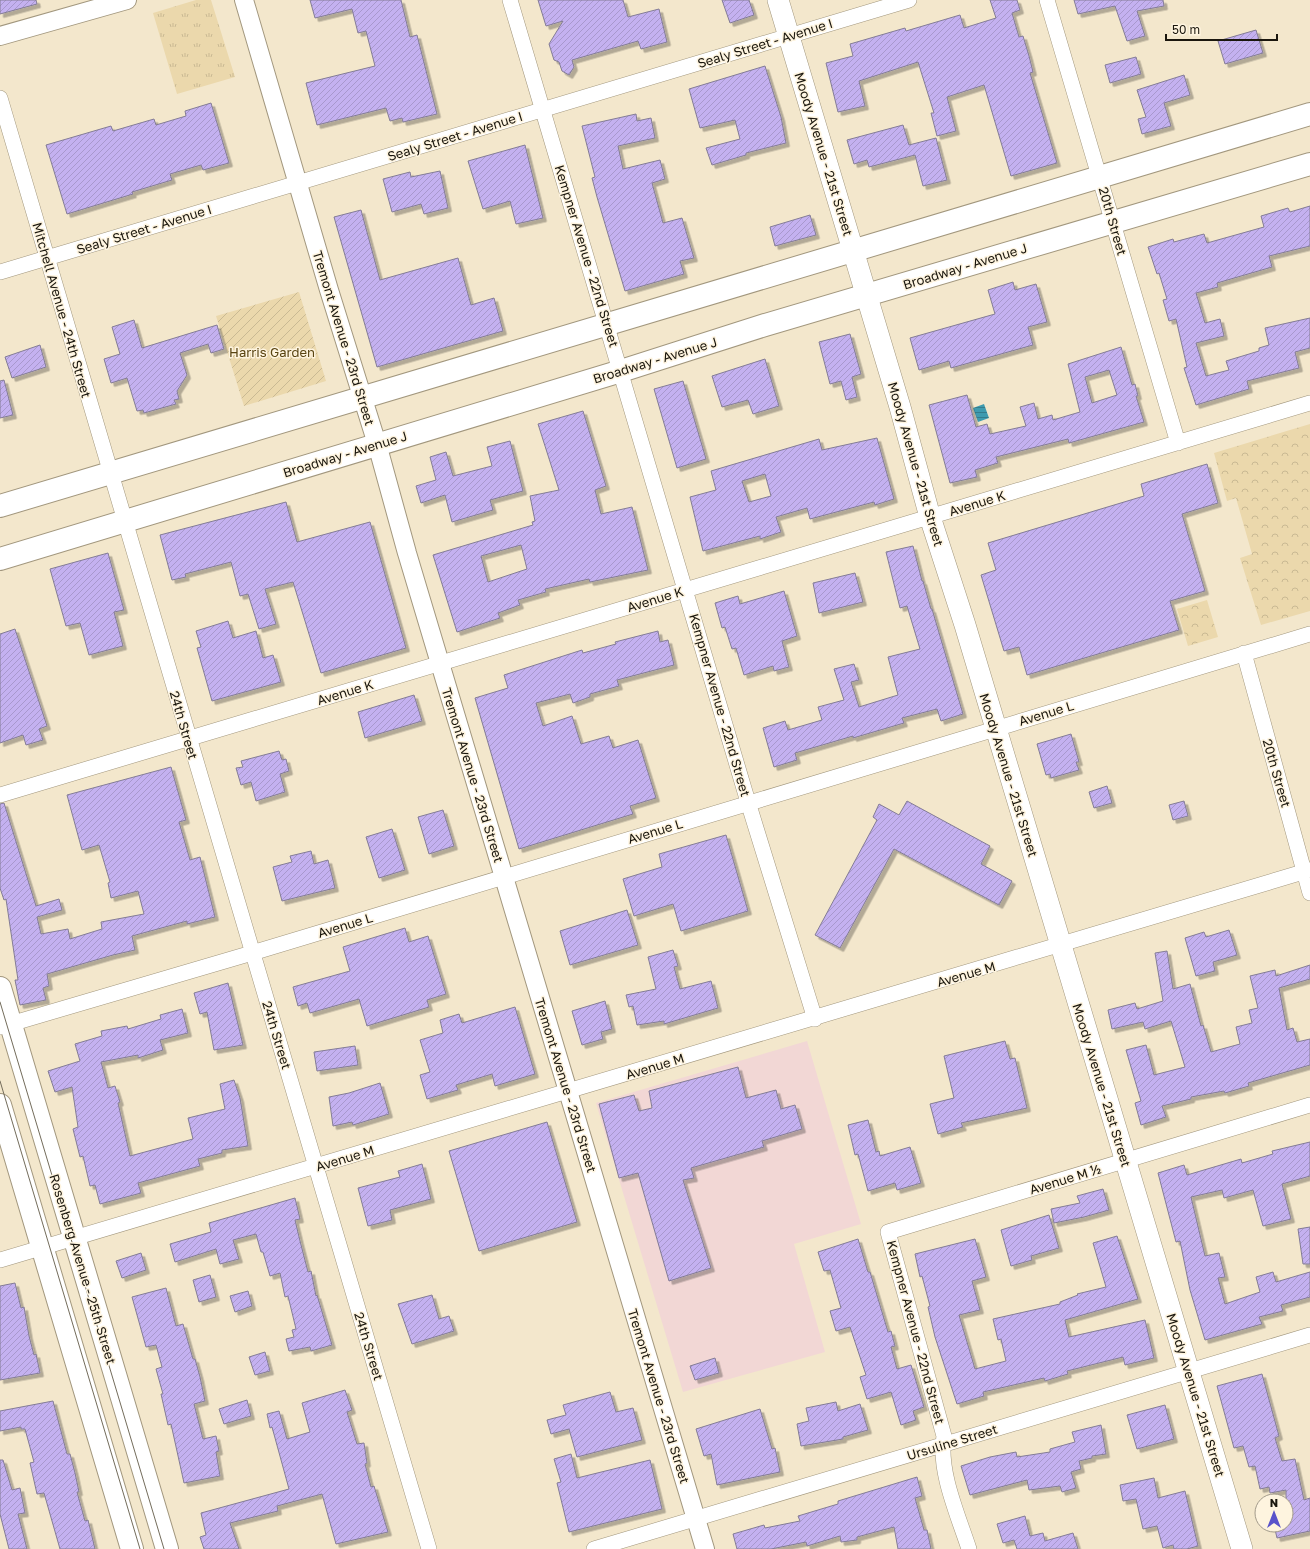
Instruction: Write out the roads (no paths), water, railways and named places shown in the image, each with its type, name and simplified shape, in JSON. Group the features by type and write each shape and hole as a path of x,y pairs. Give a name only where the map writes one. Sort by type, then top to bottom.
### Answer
{"main road":[{"name":"Moody Avenue - 21st Street","path":"778,0 900,407 930,517 965,625 1242,1549"},
{"path":"0,506 1310,114"},
{"name":"Broadway - Avenue J","path":"0,559 621,371 765,325 1310,164"},
{"name":"Rosenberg Avenue - 25th Street","path":"0,988 5,1025 74,1239 168,1549"},
{"path":"0,1105 132,1549"}],"street":[{"path":"0,36 127,0"},
{"name":"Tremont Avenue - 23rd Street","path":"244,0 329,290 377,444 440,664 705,1549"},
{"name":"Kempner Avenue - 22nd Street","path":"510,0 748,802 815,1019"},
{"name":"Sealy Street - Avenue I","path":"0,272 909,0"},
{"name":"20th Street","path":"1047,0 1178,442"},
{"name":"Mitchell Avenue - 24th Street","path":"0,98 124,521"},
{"name":"Avenue K","path":"0,795 1310,403"},
{"name":"24th Street","path":"124,521 429,1549"},
{"name":"Avenue L","path":"5,1025 504,877 748,802 1310,634"},
{"name":"20th Street","path":"1244,653 1307,871 1310,893"},
{"name":"Avenue M","path":"0,1260 815,1019 1307,871"},
{"name":"Avenue M ½","path":"888,1232 1125,1162 1310,1105"},
{"name":"Kempner Avenue - 22nd Street","path":"888,1232 942,1430 944,1469 969,1549"},
{"name":"Ursuline Street","path":"594,1549 1310,1335"}],"water":[{"path":"984,404 989,418 978,422 973,408"}],"tram line":[{"path":"0,1002 164,1549"},
{"path":"0,1081 140,1549"}],"park label":[{"name":"Harris Garden","path":"272,352"}]}
